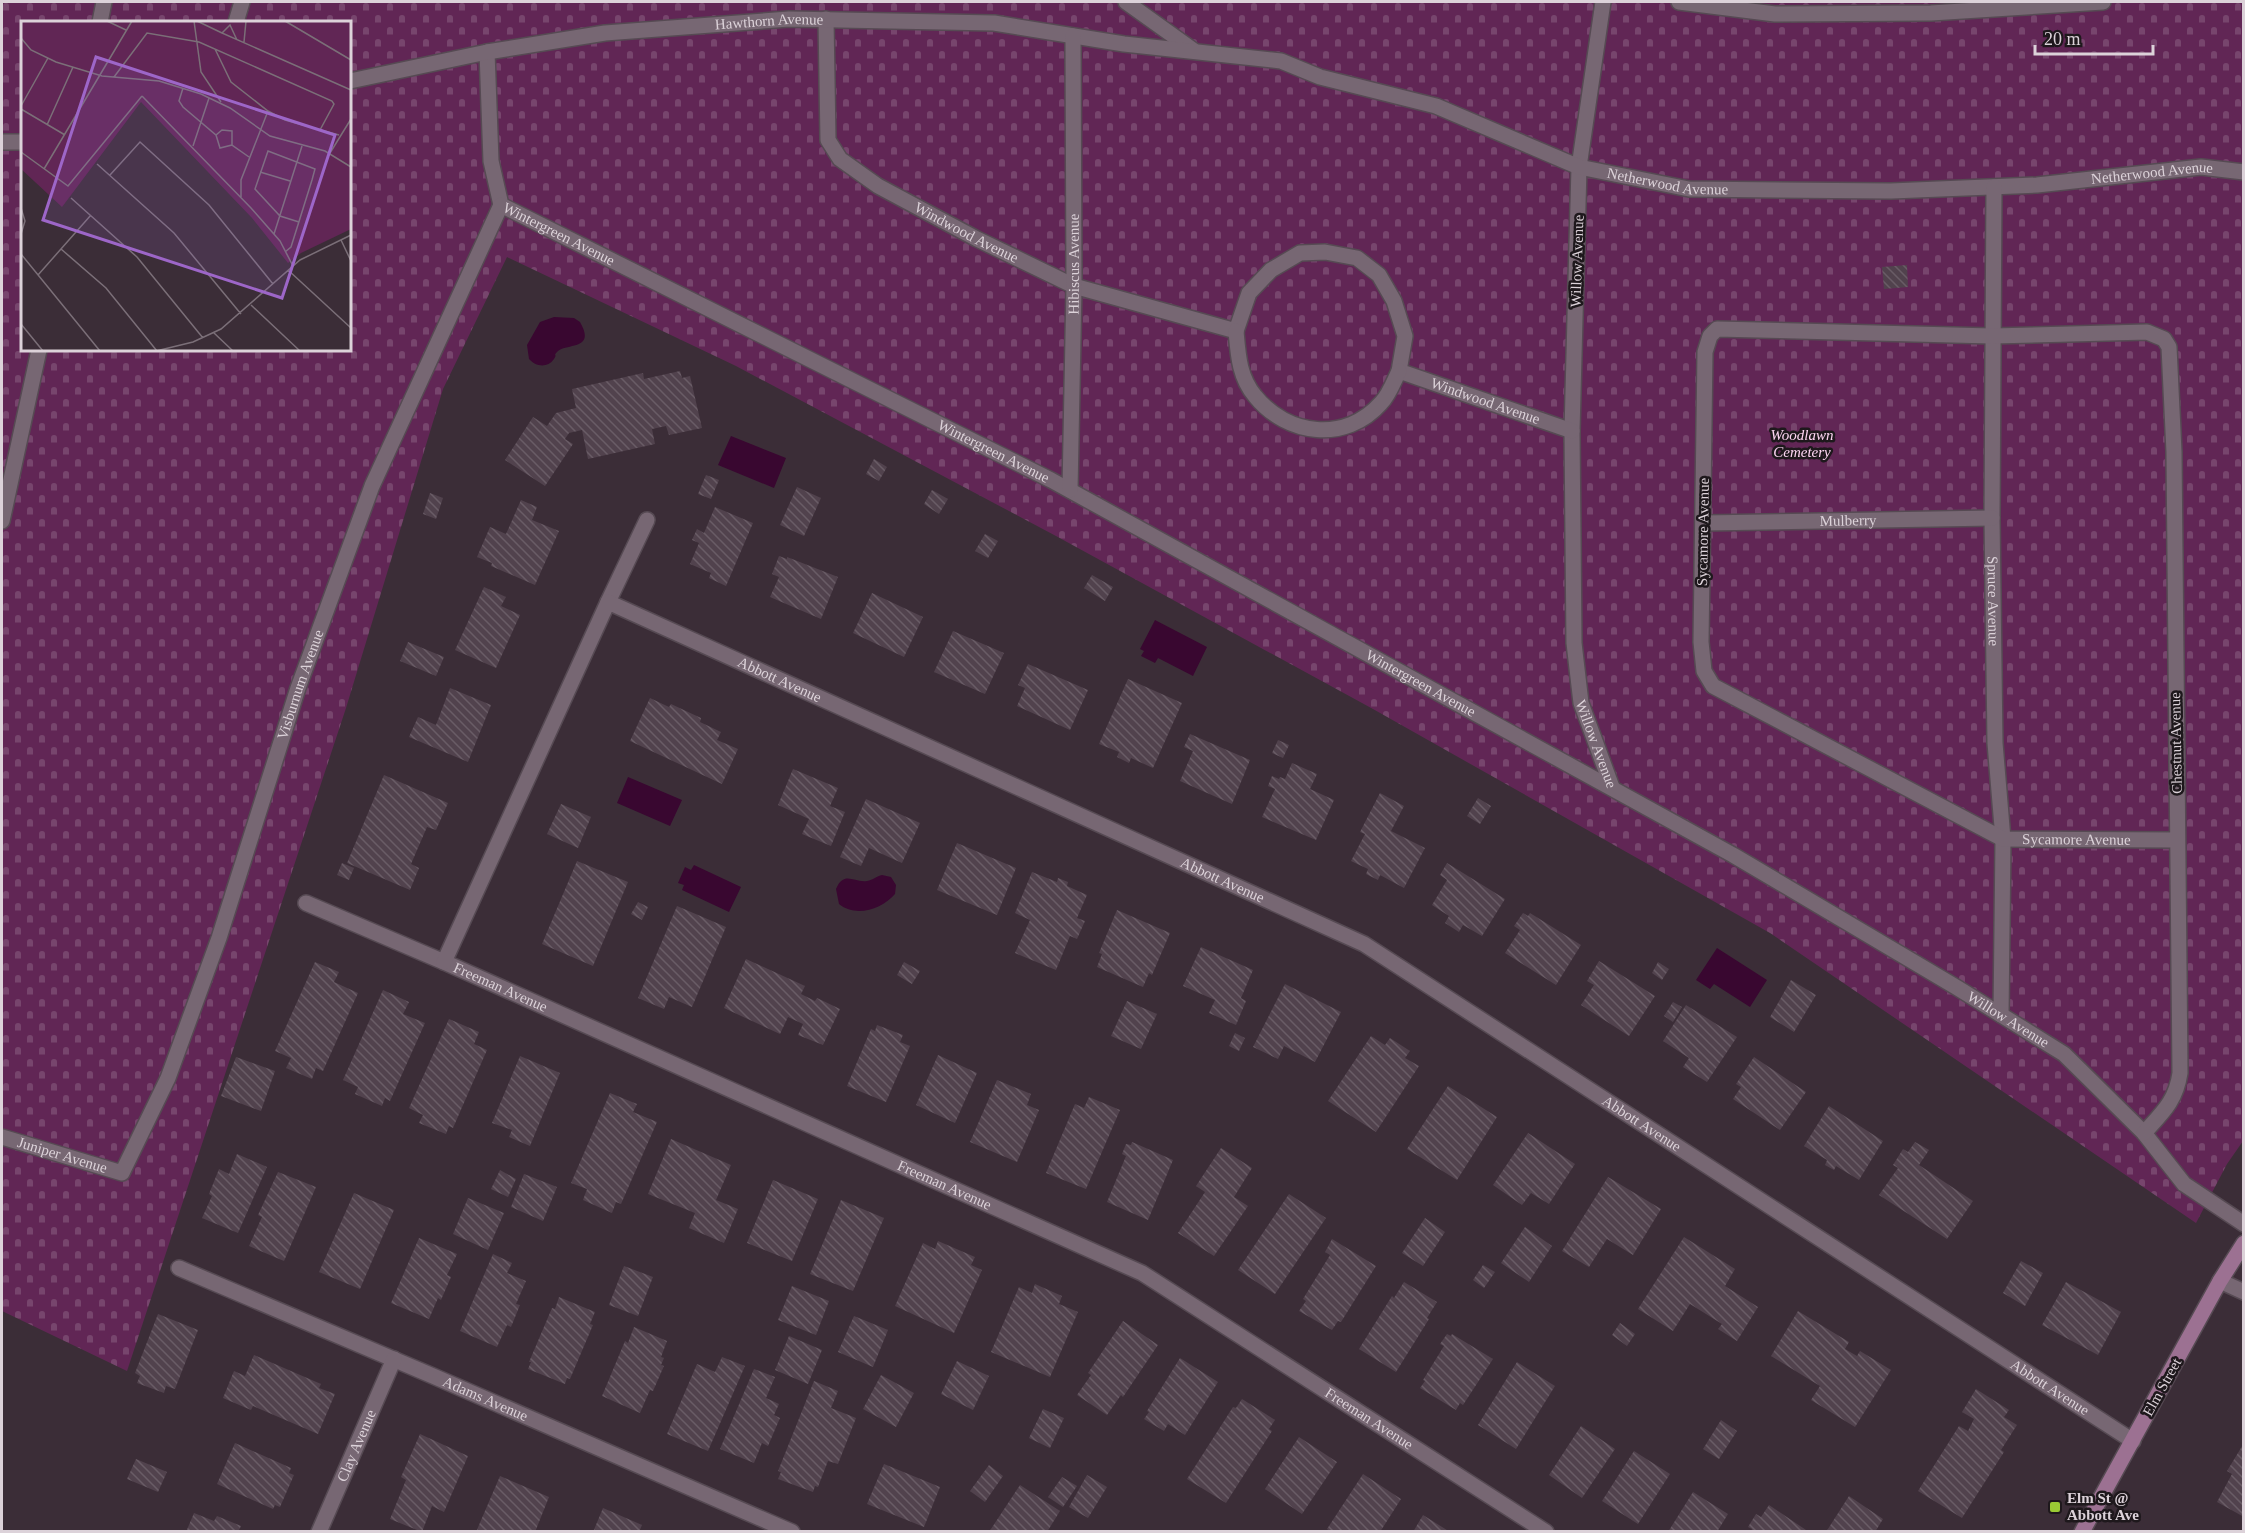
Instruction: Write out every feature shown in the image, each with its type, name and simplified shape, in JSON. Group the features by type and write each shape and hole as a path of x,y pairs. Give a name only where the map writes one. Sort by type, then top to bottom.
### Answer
{"main road":[{"name":"Elm Street","path":"2082,1532 2220,1281 2244,1243"}],"street":[{"path":"100,21 105,2"},
{"path":"236,21 242,2"},
{"name":"Netherwood Avenue","path":"1126,2 1194,50 1281,61 1320,77 1436,106 1580,167 1689,189 1891,191 2037,185 2201,167 2244,172"},
{"name":"Willow Avenue","path":"1603,2 1580,167 1572,431 1574,643 1581,703 1612,787 1733,855 2064,1054 2144,1133 2184,1184 2244,1224"},
{"path":"1679,2 1775,14 1930,13 2103,2"},
{"name":"Hawthorn Avenue","path":"351,81 487,52 605,33 789,19 994,23 1124,44 1194,50"},
{"name":"Windwood Avenue","path":"826,20 828,141 840,159 878,186 977,239 1074,286 1236,331"},
{"name":"Hibiscus Avenue","path":"1070,490 1074,286 1073,36"},
{"name":"Wintergreen Avenue","path":"487,52 490,161 501,205 1070,490 1612,787"},
{"path":"2,142 21,142"},
{"name":"Spruce Avenue","path":"1994,187 1992,518 1995,743 2003,839 2001,1015"},
{"name":"Visburnum Avenue","path":"122,1173 168,1078 219,938 298,688 372,486 501,205"},
{"path":"1325,252 1357,258 1379,274 1394,301 1405,336 1399,371 1382,403 1358,422 1331,430 1305,429 1281,419 1254,396 1239,365 1236,331 1249,292 1271,270 1300,253 1325,252"},
{"name":"Sycamore Avenue","path":"2167,343 2160,336 2147,332 1992,336 1717,329 1710,336 1705,352 1701,642 1704,671 1713,686 2003,839 2177,840"},
{"name":"Chestnut Avenue","path":"2144,1133 2166,1110 2178,1091 2180,1073 2174,452 2171,356 2167,343"},
{"path":"2,521 39,351"},
{"name":"Windwood Avenue","path":"1399,371 1572,431"},
{"name":"Mulberry","path":"1704,523 1992,518"},
{"path":"444,962 647,520"},
{"name":"Abbott Avenue","path":"608,602 1364,944 2133,1441"},
{"name":"Freeman Avenue","path":"306,903 444,962 1142,1273 1546,1532"},
{"name":"Juniper Avenue","path":"2,1137 122,1173"},
{"name":"Adams Avenue","path":"179,1268 792,1532"},
{"path":"2220,1281 2244,1292"},
{"name":"Clay Avenue","path":"319,1532 394,1359"}],"green space":[{"name":"Woodlawn Cemetery","path":"2,2 2243,2 2243,1141 2227,1164 2196,1223 1770,933 1373,709 1056,536 736,366 507,257 443,389 346,708 127,1371 2,1311"}],"shaded area":[{"path":"554,317 574,318 580,322 585,337 579,344 558,351 548,364 538,365 529,359 527,345 540,322"},
{"path":"731,436 786,458 774,488 718,465"},
{"path":"1155,620 1207,647 1193,676 1158,658 1155,663 1141,656 1144,651 1140,649"},
{"path":"628,777 682,800 670,826 617,803"},
{"path":"694,865 741,887 729,912 682,890 684,885 678,883 685,867 691,870"},
{"path":"882,875 891,877 896,885 895,894 883,904 861,911 839,904 836,889 842,880 867,881"},
{"path":"1717,948 1767,980 1750,1007 1714,984 1710,989 1696,980"}],"building":[{"path":"1907,265 1908,287 1884,289 1882,267"},
{"path":"680,371 682,378 690,376 702,428 669,435 666,426 652,429 655,444 588,459 582,430 569,433 565,439 573,444 545,486 505,460 533,417 547,426 556,413 576,408 572,389 643,373 644,379"},
{"path":"874,459 887,467 879,481 866,474"},
{"path":"706,475 719,480 711,499 698,494"},
{"path":"797,487 821,498 804,536 780,525"},
{"path":"932,490 948,499 939,514 924,504"},
{"path":"430,493 443,498 436,519 423,514"},
{"path":"521,500 537,507 532,520 559,531 535,585 491,566 492,563 477,557 490,527 506,534"},
{"path":"715,507 753,523 726,586 709,578 711,573 690,564 699,543 692,540 697,529 704,533"},
{"path":"985,534 998,541 988,558 975,551"},
{"path":"779,556 838,577 821,619 770,597 779,577 772,574"},
{"path":"1092,575 1113,587 1105,601 1084,588"},
{"path":"484,587 506,597 501,606 520,615 496,668 455,650"},
{"path":"872,593 923,617 904,657 853,633"},
{"path":"953,631 1004,653 985,694 934,672"},
{"path":"408,642 444,657 436,676 400,661"},
{"path":"1028,664 1088,690 1070,730 1017,706 1025,688 1018,685"},
{"path":"1128,679 1182,703 1153,768 1131,758 1129,763 1117,757 1119,752 1099,744"},
{"path":"450,688 491,705 468,762 409,737 418,717 436,725"},
{"path":"650,698 669,707 671,704 701,718 700,722 721,732 717,740 738,749 722,784 630,741"},
{"path":"1190,734 1250,760 1232,804 1180,781 1193,751 1184,747"},
{"path":"1278,740 1289,745 1283,758 1272,753"},
{"path":"1292,763 1317,774 1310,789 1334,800 1316,840 1262,817 1275,789 1268,786 1272,776 1285,779"},
{"path":"793,769 838,788 830,806 845,812 831,846 802,834 809,819 778,805"},
{"path":"384,775 448,803 436,830 427,827 411,864 419,868 410,890 347,863"},
{"path":"1380,793 1404,806 1391,831 1425,848 1404,888 1380,875 1378,880 1366,874 1368,869 1351,861 1365,834 1360,832"},
{"path":"1478,798 1491,806 1480,824 1467,816"},
{"path":"866,799 920,823 902,863 869,848 861,866 840,857"},
{"path":"561,804 591,817 578,848 547,834"},
{"path":"957,843 1016,868 997,915 937,890"},
{"path":"577,861 628,882 593,966 542,944"},
{"path":"342,863 354,868 349,880 337,875"},
{"path":"1447,863 1505,899 1482,936 1463,925 1459,932 1445,923 1449,916 1432,905 1447,880 1440,875"},
{"path":"1032,872 1057,882 1058,878 1068,882 1067,886 1087,895 1077,918 1085,921 1077,939 1070,936 1056,970 1015,953 1030,920 1015,913"},
{"path":"638,902 648,907 642,920 631,914"},
{"path":"677,906 726,927 692,1007 669,997 664,1009 638,998"},
{"path":"1117,910 1170,933 1152,975 1149,973 1143,987 1097,967 1102,954 1099,953"},
{"path":"1523,913 1528,916 1530,913 1581,945 1556,985 1505,953 1520,930 1514,926"},
{"path":"1201,947 1253,970 1241,998 1246,1001 1236,1025 1209,1013 1215,1000 1183,986"},
{"path":"746,959 805,986 801,994 815,1001 817,998 840,1009 823,1045 798,1035 803,1024 788,1017 780,1034 724,1008"},
{"path":"1599,961 1655,996 1629,1036 1581,1005 1594,985 1587,981"},
{"path":"315,962 339,972 334,982 358,993 323,1071 316,1068 312,1079 286,1068 291,1058 275,1051"},
{"path":"904,962 920,971 912,984 897,975"},
{"path":"1658,962 1669,969 1662,980 1652,973"},
{"path":"1791,980 1816,995 1794,1032 1770,1017"},
{"path":"1285,984 1341,1012 1315,1062 1284,1046 1278,1059 1253,1047"},
{"path":"383,990 409,1002 403,1014 425,1023 390,1101 385,1098 382,1106 355,1094 358,1087 343,1080"},
{"path":"1127,1001 1157,1014 1141,1049 1111,1036"},
{"path":"1673,1002 1682,1007 1673,1022 1664,1016"},
{"path":"1686,1005 1737,1037 1707,1082 1683,1067 1689,1058 1663,1041"},
{"path":"449,1019 479,1032 474,1044 487,1050 453,1128 449,1126 446,1134 419,1123 423,1115 409,1108"},
{"path":"877,1025 903,1035 900,1042 910,1046 886,1102 847,1086 871,1029 875,1031"},
{"path":"1235,1033 1245,1038 1239,1051 1229,1046"},
{"path":"1371,1036 1385,1045 1390,1038 1410,1051 1405,1058 1419,1066 1376,1132 1328,1101"},
{"path":"938,1055 977,1073 955,1123 916,1105"},
{"path":"520,1056 560,1073 530,1146 509,1137 512,1130 492,1123"},
{"path":"236,1057 275,1071 261,1111 221,1096"},
{"path":"1754,1057 1806,1092 1780,1130 1733,1099 1741,1087 1736,1084"},
{"path":"997,1080 1031,1094 1027,1105 1039,1110 1017,1162 970,1142"},
{"path":"1448,1086 1497,1117 1457,1180 1407,1149"},
{"path":"610,1093 637,1104 633,1112 657,1122 621,1204 616,1202 612,1213 583,1200 587,1189 571,1183"},
{"path":"1089,1097 1120,1110 1086,1189 1046,1173 1075,1104 1084,1108"},
{"path":"1829,1106 1883,1141 1859,1180 1836,1166 1834,1170 1825,1165 1827,1160 1804,1146"},
{"path":"1528,1133 1575,1164 1549,1204 1531,1193 1522,1205 1493,1185"},
{"path":"671,1139 731,1165 716,1200 738,1209 724,1243 689,1228 695,1213 648,1194"},
{"path":"1132,1142 1173,1160 1148,1220 1107,1202 1126,1156 1122,1154 1126,1144 1131,1145"},
{"path":"1915,1142 1929,1150 1919,1165 1973,1201 1947,1239 1879,1195 1898,1168 1893,1165 1903,1149 1908,1152"},
{"path":"1221,1148 1252,1168 1234,1197 1248,1206 1214,1256 1178,1233 1205,1192 1196,1186"},
{"path":"237,1154 267,1167 238,1233 202,1218 212,1196 209,1194 219,1169 229,1174"},
{"path":"500,1170 516,1179 508,1197 491,1189"},
{"path":"278,1172 316,1187 284,1261 249,1246 262,1217 258,1215"},
{"path":"524,1174 557,1187 543,1221 511,1207"},
{"path":"1608,1177 1661,1209 1633,1255 1607,1239 1589,1267 1562,1251"},
{"path":"773,1180 818,1199 792,1261 747,1243"},
{"path":"354,1193 394,1210 360,1289 319,1272"},
{"path":"1289,1194 1326,1218 1275,1294 1238,1270"},
{"path":"468,1198 504,1213 488,1250 453,1234"},
{"path":"841,1200 884,1218 853,1291 810,1274"},
{"path":"1425,1218 1445,1232 1423,1266 1402,1253"},
{"path":"1525,1227 1552,1246 1529,1282 1501,1263"},
{"path":"1684,1237 1735,1269 1725,1286 1758,1307 1737,1341 1718,1329 1722,1324 1690,1304 1673,1331 1638,1309"},
{"path":"419,1238 457,1254 447,1275 451,1277 441,1300 438,1298 429,1319 391,1303"},
{"path":"1332,1239 1376,1266 1341,1322 1338,1321 1332,1330 1299,1311 1306,1301 1303,1299 1330,1255 1325,1252"},
{"path":"938,1241 975,1257 971,1265 982,1270 954,1333 895,1306 923,1243 935,1249"},
{"path":"493,1254 512,1263 507,1273 526,1281 516,1304 520,1305 511,1327 507,1325 497,1347 460,1331"},
{"path":"2021,1261 2043,1273 2025,1306 2003,1293"},
{"path":"1483,1265 1495,1272 1484,1288 1473,1280"},
{"path":"624,1266 653,1277 638,1316 609,1305"},
{"path":"1404,1282 1437,1302 1396,1372 1359,1349 1392,1296 1394,1298"},
{"path":"2066,1282 2121,1312 2098,1355 2042,1325"},
{"path":"1035,1284 1062,1296 1059,1304 1078,1312 1050,1377 991,1352 1019,1287 1032,1293"},
{"path":"792,1286 829,1301 816,1335 778,1320"},
{"path":"559,1297 595,1312 590,1324 593,1325 570,1379 567,1378 565,1384 528,1369 552,1308 555,1309"},
{"path":"1798,1311 1849,1342 1845,1349 1857,1356 1860,1351 1891,1370 1855,1427 1811,1400 1820,1386 1771,1356"},
{"path":"158,1314 198,1330 175,1389 166,1386 164,1393 137,1383 140,1376 135,1373"},
{"path":"854,1316 888,1330 873,1367 838,1352"},
{"path":"1123,1321 1158,1345 1123,1397 1121,1395 1107,1415 1077,1395 1091,1375 1088,1373"},
{"path":"1620,1323 1635,1334 1627,1346 1612,1335"},
{"path":"634,1327 667,1341 661,1357 664,1358 661,1365 664,1366 640,1413 602,1396 625,1341 628,1343"},
{"path":"1447,1334 1451,1336 1452,1334 1493,1359 1463,1405 1460,1403 1456,1410 1420,1388 1444,1346 1440,1344"},
{"path":"789,1336 822,1350 808,1384 775,1370"},
{"path":"254,1355 321,1384 319,1388 335,1394 318,1434 253,1406 251,1410 223,1398 234,1371 245,1376"},
{"path":"722,1357 745,1366 708,1451 667,1434 697,1364 715,1372"},
{"path":"1180,1358 1218,1382 1185,1435 1168,1424 1164,1431 1144,1419"},
{"path":"957,1361 989,1376 973,1410 941,1394"},
{"path":"1517,1362 1555,1386 1516,1449 1478,1425"},
{"path":"754,1369 775,1377 766,1398 779,1404 774,1415 780,1418 768,1446 762,1443 754,1463 720,1449"},
{"path":"881,1375 914,1393 896,1427 863,1409"},
{"path":"814,1381 838,1391 831,1408 856,1418 838,1464 828,1461 818,1487 815,1486 813,1492 778,1479 781,1472 778,1471"},
{"path":"1976,1389 2009,1410 2004,1417 2017,1425 2001,1450 2004,1452 1962,1518 1918,1491 1959,1426 1968,1431 1974,1419 1962,1412"},
{"path":"1242,1399 1275,1420 1269,1429 1272,1431 1226,1503 1187,1479 1233,1407 1236,1408"},
{"path":"1043,1409 1064,1418 1050,1448 1029,1438"},
{"path":"1721,1420 1737,1431 1719,1459 1703,1449"},
{"path":"1581,1426 1615,1449 1582,1498 1549,1475"},
{"path":"420,1434 468,1456 444,1512 432,1506 422,1532 390,1519 406,1480 401,1477"},
{"path":"1299,1437 1337,1462 1302,1514 1265,1489"},
{"path":"235,1443 291,1468 289,1473 294,1475 280,1507 275,1505 273,1509 217,1484"},
{"path":"2244,1443 2244,1517 2217,1502 2232,1474 2227,1471"},
{"path":"1634,1451 1670,1474 1638,1524 1602,1501"},
{"path":"136,1459 167,1472 158,1492 127,1479"},
{"path":"884,1464 940,1487 924,1527 867,1504"},
{"path":"989,1465 1003,1476 985,1502 970,1491"},
{"path":"1363,1474 1401,1499 1380,1532 1331,1532 1327,1529"},
{"path":"1087,1475 1107,1487 1088,1518 1069,1507"},
{"path":"500,1476 549,1497 535,1532 476,1532"},
{"path":"1062,1477 1077,1486 1063,1507 1048,1497"},
{"path":"1020,1485 1060,1511 1047,1532 989,1532"},
{"path":"1693,1492 1728,1514 1717,1532 1668,1532"},
{"path":"1849,1496 1883,1519 1875,1532 1826,1532"},
{"path":"1769,1505 1806,1530 1805,1532 1751,1532 1752,1529 1748,1527 1756,1514 1761,1517"},
{"path":"603,1508 642,1525 639,1532 593,1532"},
{"path":"194,1513 214,1521 217,1516 241,1526 238,1532 186,1532"},
{"path":"1423,1515 1450,1532 1413,1532"}],"place":[{"name":"Elm St @ Abbott Ave","path":"2055,1507"}]}
